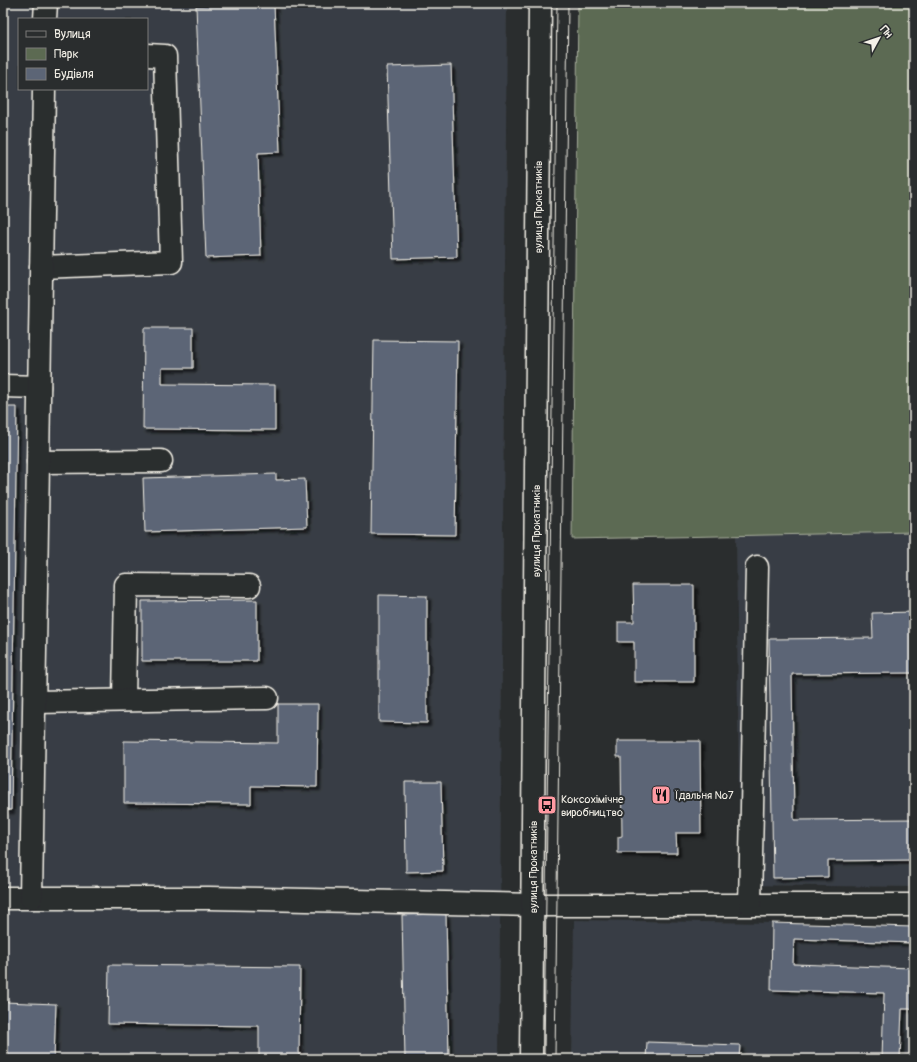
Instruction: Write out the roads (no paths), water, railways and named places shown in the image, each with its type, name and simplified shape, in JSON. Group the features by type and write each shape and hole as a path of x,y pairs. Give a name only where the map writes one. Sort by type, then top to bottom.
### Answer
{"street":[{"path":"45,18 46,3"},
{"name":"вулиця Прокатників","path":"531,1059 540,3"},
{"path":"41,266 171,262 166,56 148,55"},
{"path":"32,898 44,90"},
{"path":"3,386 40,387"},
{"path":"38,462 161,461"},
{"path":"750,904 757,567"},
{"path":"124,700 126,586 250,586"},
{"path":"35,702 267,698"},
{"path":"3,898 208,898 532,905 914,905"}],"tram line":[{"path":"544,1059 557,3"},
{"path":"555,1059 568,3"}],"place":[{"name":"Їдальня №7","path":"661,795"},
{"name":"Коксохімічне виробництво","path":"547,805"}]}
